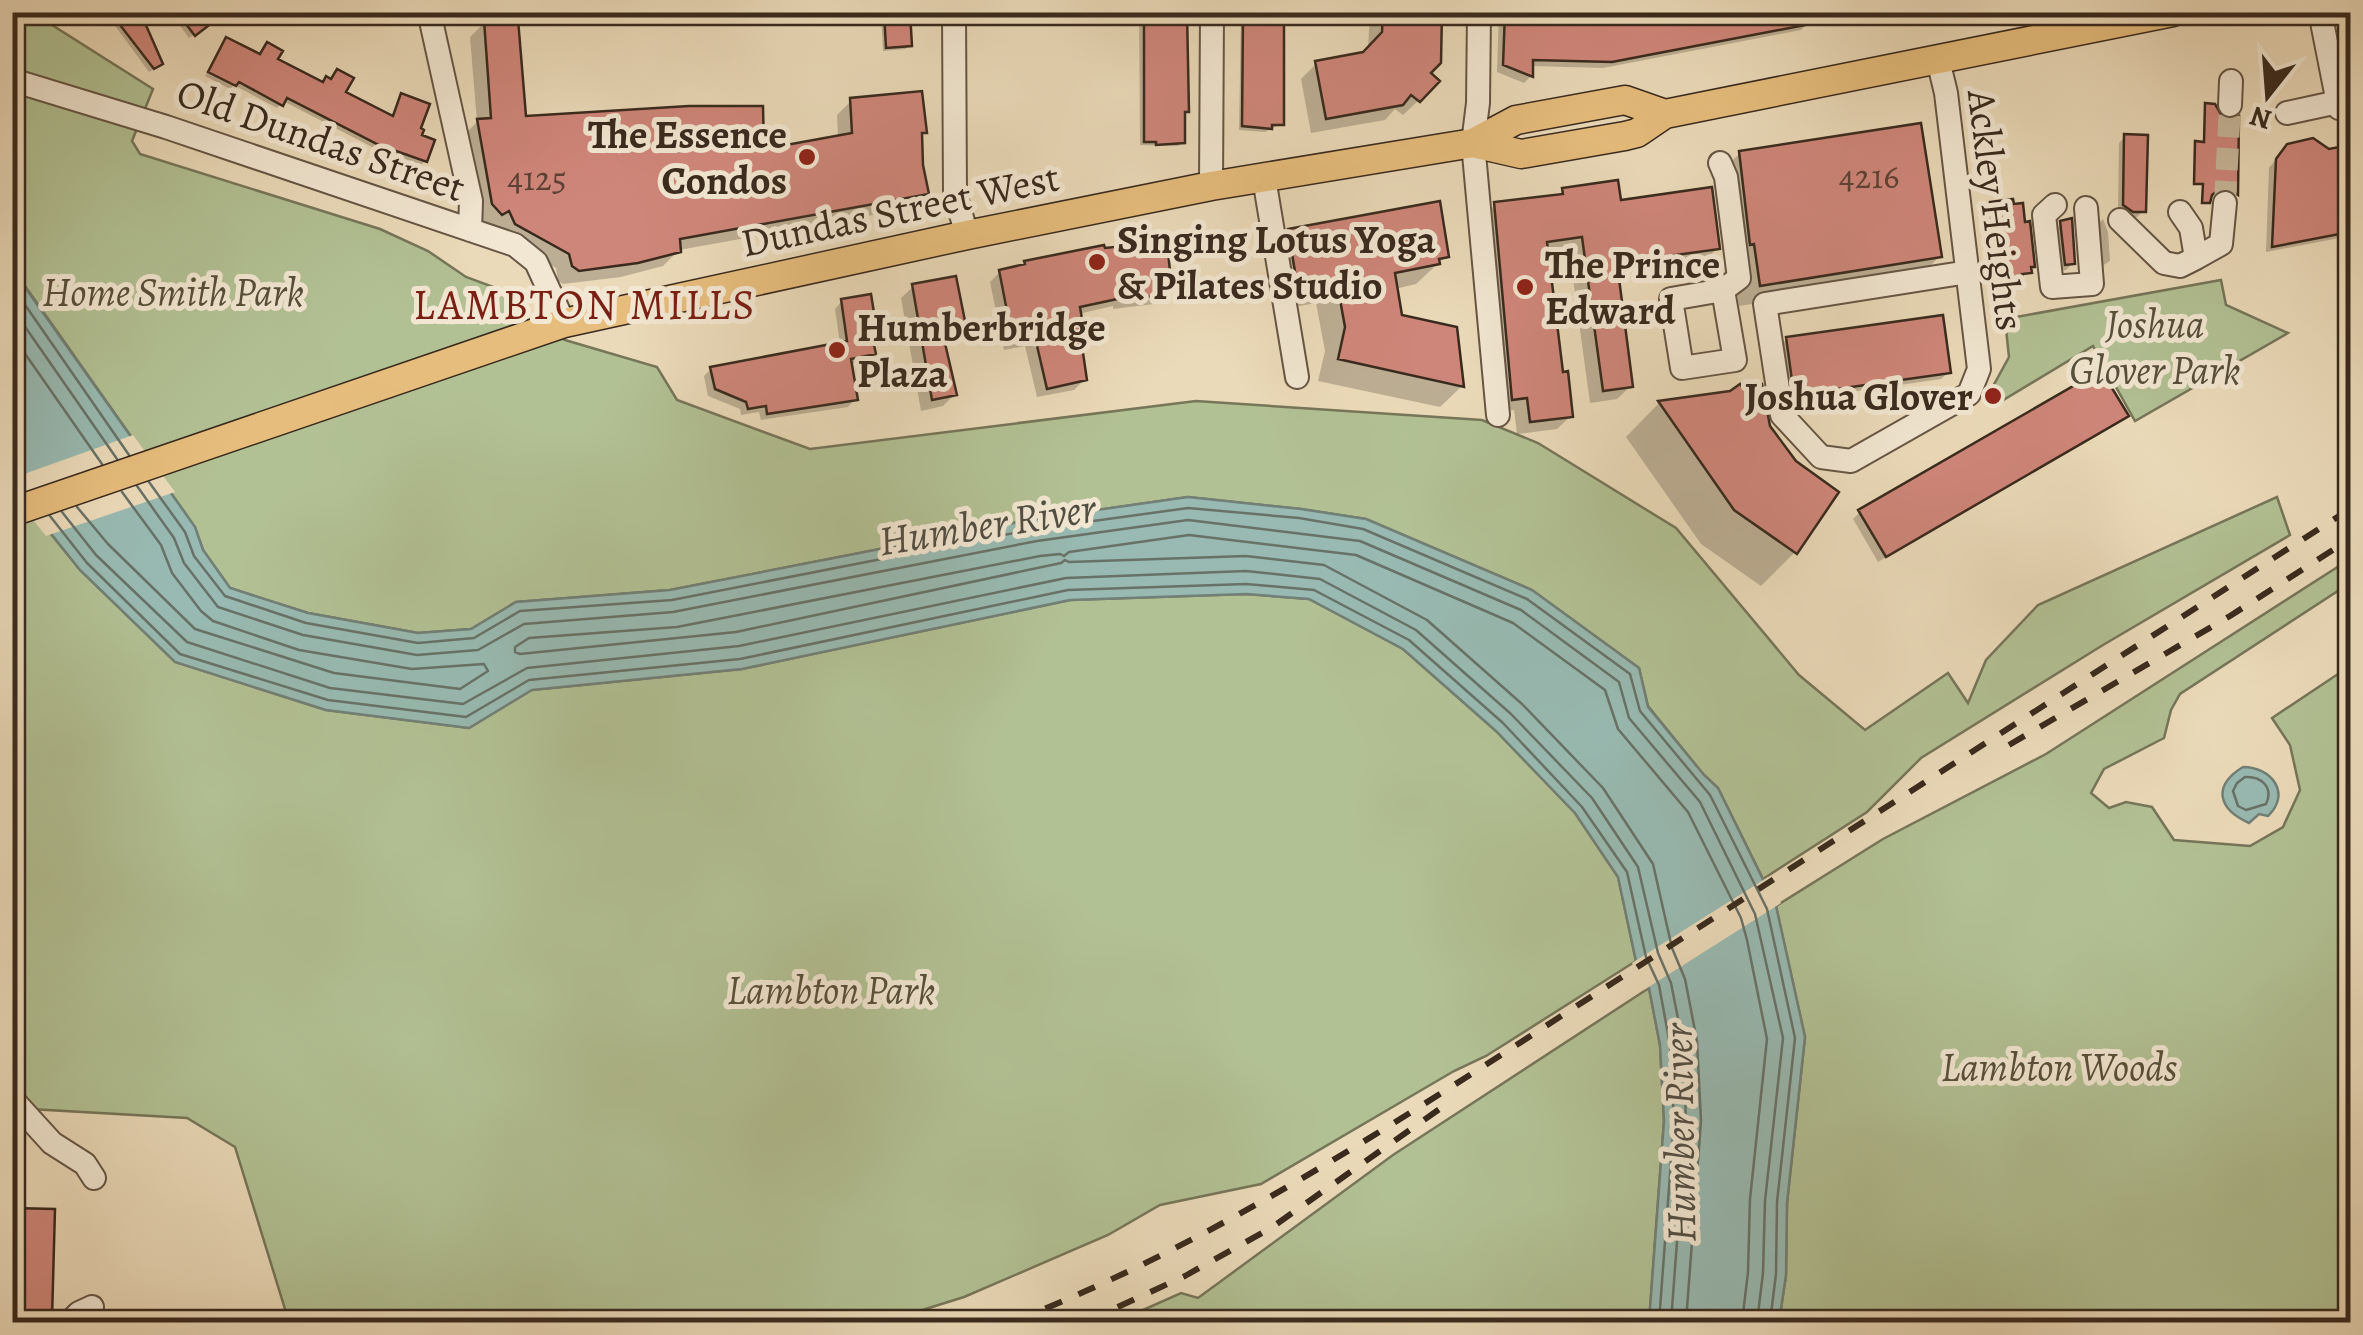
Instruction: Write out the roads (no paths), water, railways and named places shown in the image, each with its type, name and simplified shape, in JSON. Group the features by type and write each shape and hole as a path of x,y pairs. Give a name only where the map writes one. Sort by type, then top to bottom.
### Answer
{"main road":[{"name":"Dundas Street West","path":"12,512 564,323 1211,186 1473,144 1516,120 1625,100 1665,114 2173,12"}],"street":[{"path":"429,12 471,201 470,230"},
{"path":"954,12 955,194 967,235"},
{"path":"1211,186 1212,12"},
{"path":"1479,12 1478,104 1473,144 1498,415"},
{"path":"2287,112 2338,105 2320,12"},
{"name":"Ackley Heights","path":"1938,60 1946,94 1968,272 1978,369 1969,394 1851,461 1821,458 1782,415 1765,304 1968,272"},
{"name":"Old Dundas Street","path":"12,80 146,120 525,250 536,262 564,323"},
{"path":"2230,105 2231,80"},
{"path":"1720,164 1726,177 1739,278 1724,290"},
{"path":"1264,178 1297,378"},
{"path":"2120,220 2164,262 2180,266 2222,244 2225,204"},
{"path":"2055,205 2044,215 2052,287 2092,284 2086,208"},
{"path":"2180,212 2190,228 2196,258"},
{"path":"12,1099 52,1144 85,1164 94,1178"},
{"path":"70,1322 92,1307"}],"water":[{"name":"Humber River","path":"12,269 195,527 203,550 230,588 308,613 418,633 471,629 516,602 670,590 1034,519 1188,497 1366,519 1532,590 1639,668 1648,707 1718,788 1776,906 1805,1037 1779,1322 1649,1322 1664,1121 1660,1045 1649,988 1636,961 1618,877 1575,813 1496,731 1403,649 1309,599 1246,594 1070,600 742,669 532,690 469,728 326,710 175,662 80,570 13,486"},
{"path":"2243,767 2270,776 2278,790 2275,807 2268,816 2259,814 2249,823 2231,811 2223,797 2226,782"}],"tunnel":[{"path":"2225,203 2230,105"}],"railway":[{"path":"1012,1322 1170,1251 1321,1167 1469,1076 2350,509"},
{"path":"2009,745 2230,616 2350,539"},
{"path":"1085,1322 1185,1276 1271,1228 1448,1103"}],"place":[{"name":"The Essence Condos","path":"807,157"},
{"name":"Singing Lotus Yoga & Pilates Studio","path":"1097,262"},
{"name":"The Prince Edward","path":"1525,287"},
{"name":"Humberbridge Plaza","path":"837,350"},
{"name":"Joshua Glover","path":"1993,396"}],"district":[{"name":"LAMBTON MILLS","path":"585,304"}],"park label":[{"name":"Home Smith Park","path":"173,292"},
{"name":"Joshua Glover Park","path":"2155,347"},
{"name":"Lambton Park","path":"831,990"},
{"name":"Lambton Woods","path":"2059,1067"}]}
